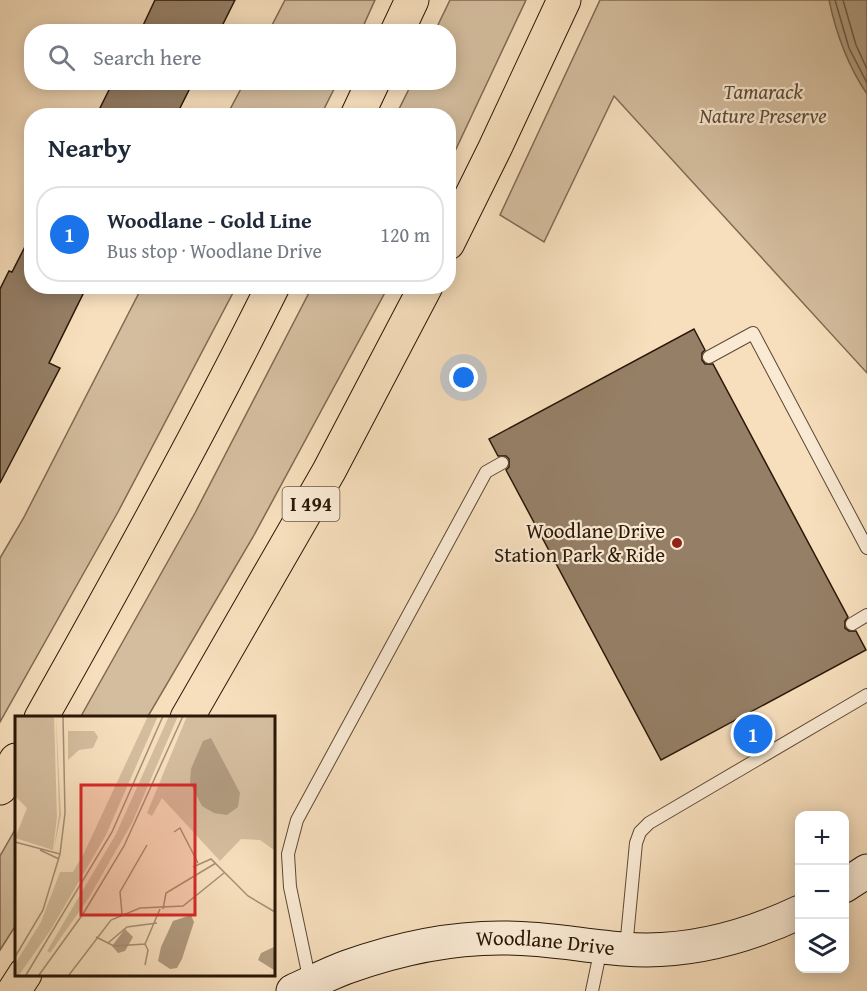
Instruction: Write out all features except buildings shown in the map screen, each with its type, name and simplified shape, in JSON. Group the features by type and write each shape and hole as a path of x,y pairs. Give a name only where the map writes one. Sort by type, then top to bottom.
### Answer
{"highway":[{"path":"401,24 412,0"},
{"path":"456,227 564,0"},
{"path":"361,108 369,90"},
{"path":"41,716 113,590 237,359 269,294"},
{"name":"I 494","path":"188,716 330,471 422,294"},
{"path":"0,788 15,762"},
{"path":"14,991 24,976"}],"street":[{"path":"849,883 867,871"},
{"name":"Woodlane Drive","path":"302,987 346,967 396,952 447,942 506,938 614,948 678,949 723,941 795,914"}],"lane":[{"path":"709,357 753,333 867,548"},
{"path":"302,987 288,854 297,820 486,472 502,463"},
{"path":"852,624 867,615"},
{"path":"592,991 614,948 640,832 649,823 867,695"}],"green space":[{"path":"285,0 375,0 364,24 273,24"},
{"path":"450,0 526,0 456,149 456,108 400,108 408,90 456,90 456,24 438,24"},
{"name":"Tamarack Nature Preserve","path":"600,0 867,0 867,373 614,96 544,242 500,215"},
{"path":"240,90 334,90 324,108 231,108"},
{"path":"138,294 232,294 118,512 0,722 0,558 23,519"},
{"path":"308,294 384,294 253,537 148,716 81,716 195,513"},
{"path":"15,830 15,927 0,950 0,856"}],"water":[{"path":"829,0 867,0 867,94 844,49"}],"place":[{"name":"Woodlane Drive Station Park & Ride","path":"677,543"},
{"name":"Woodlane - Gold Line","path":"753,734"}]}
